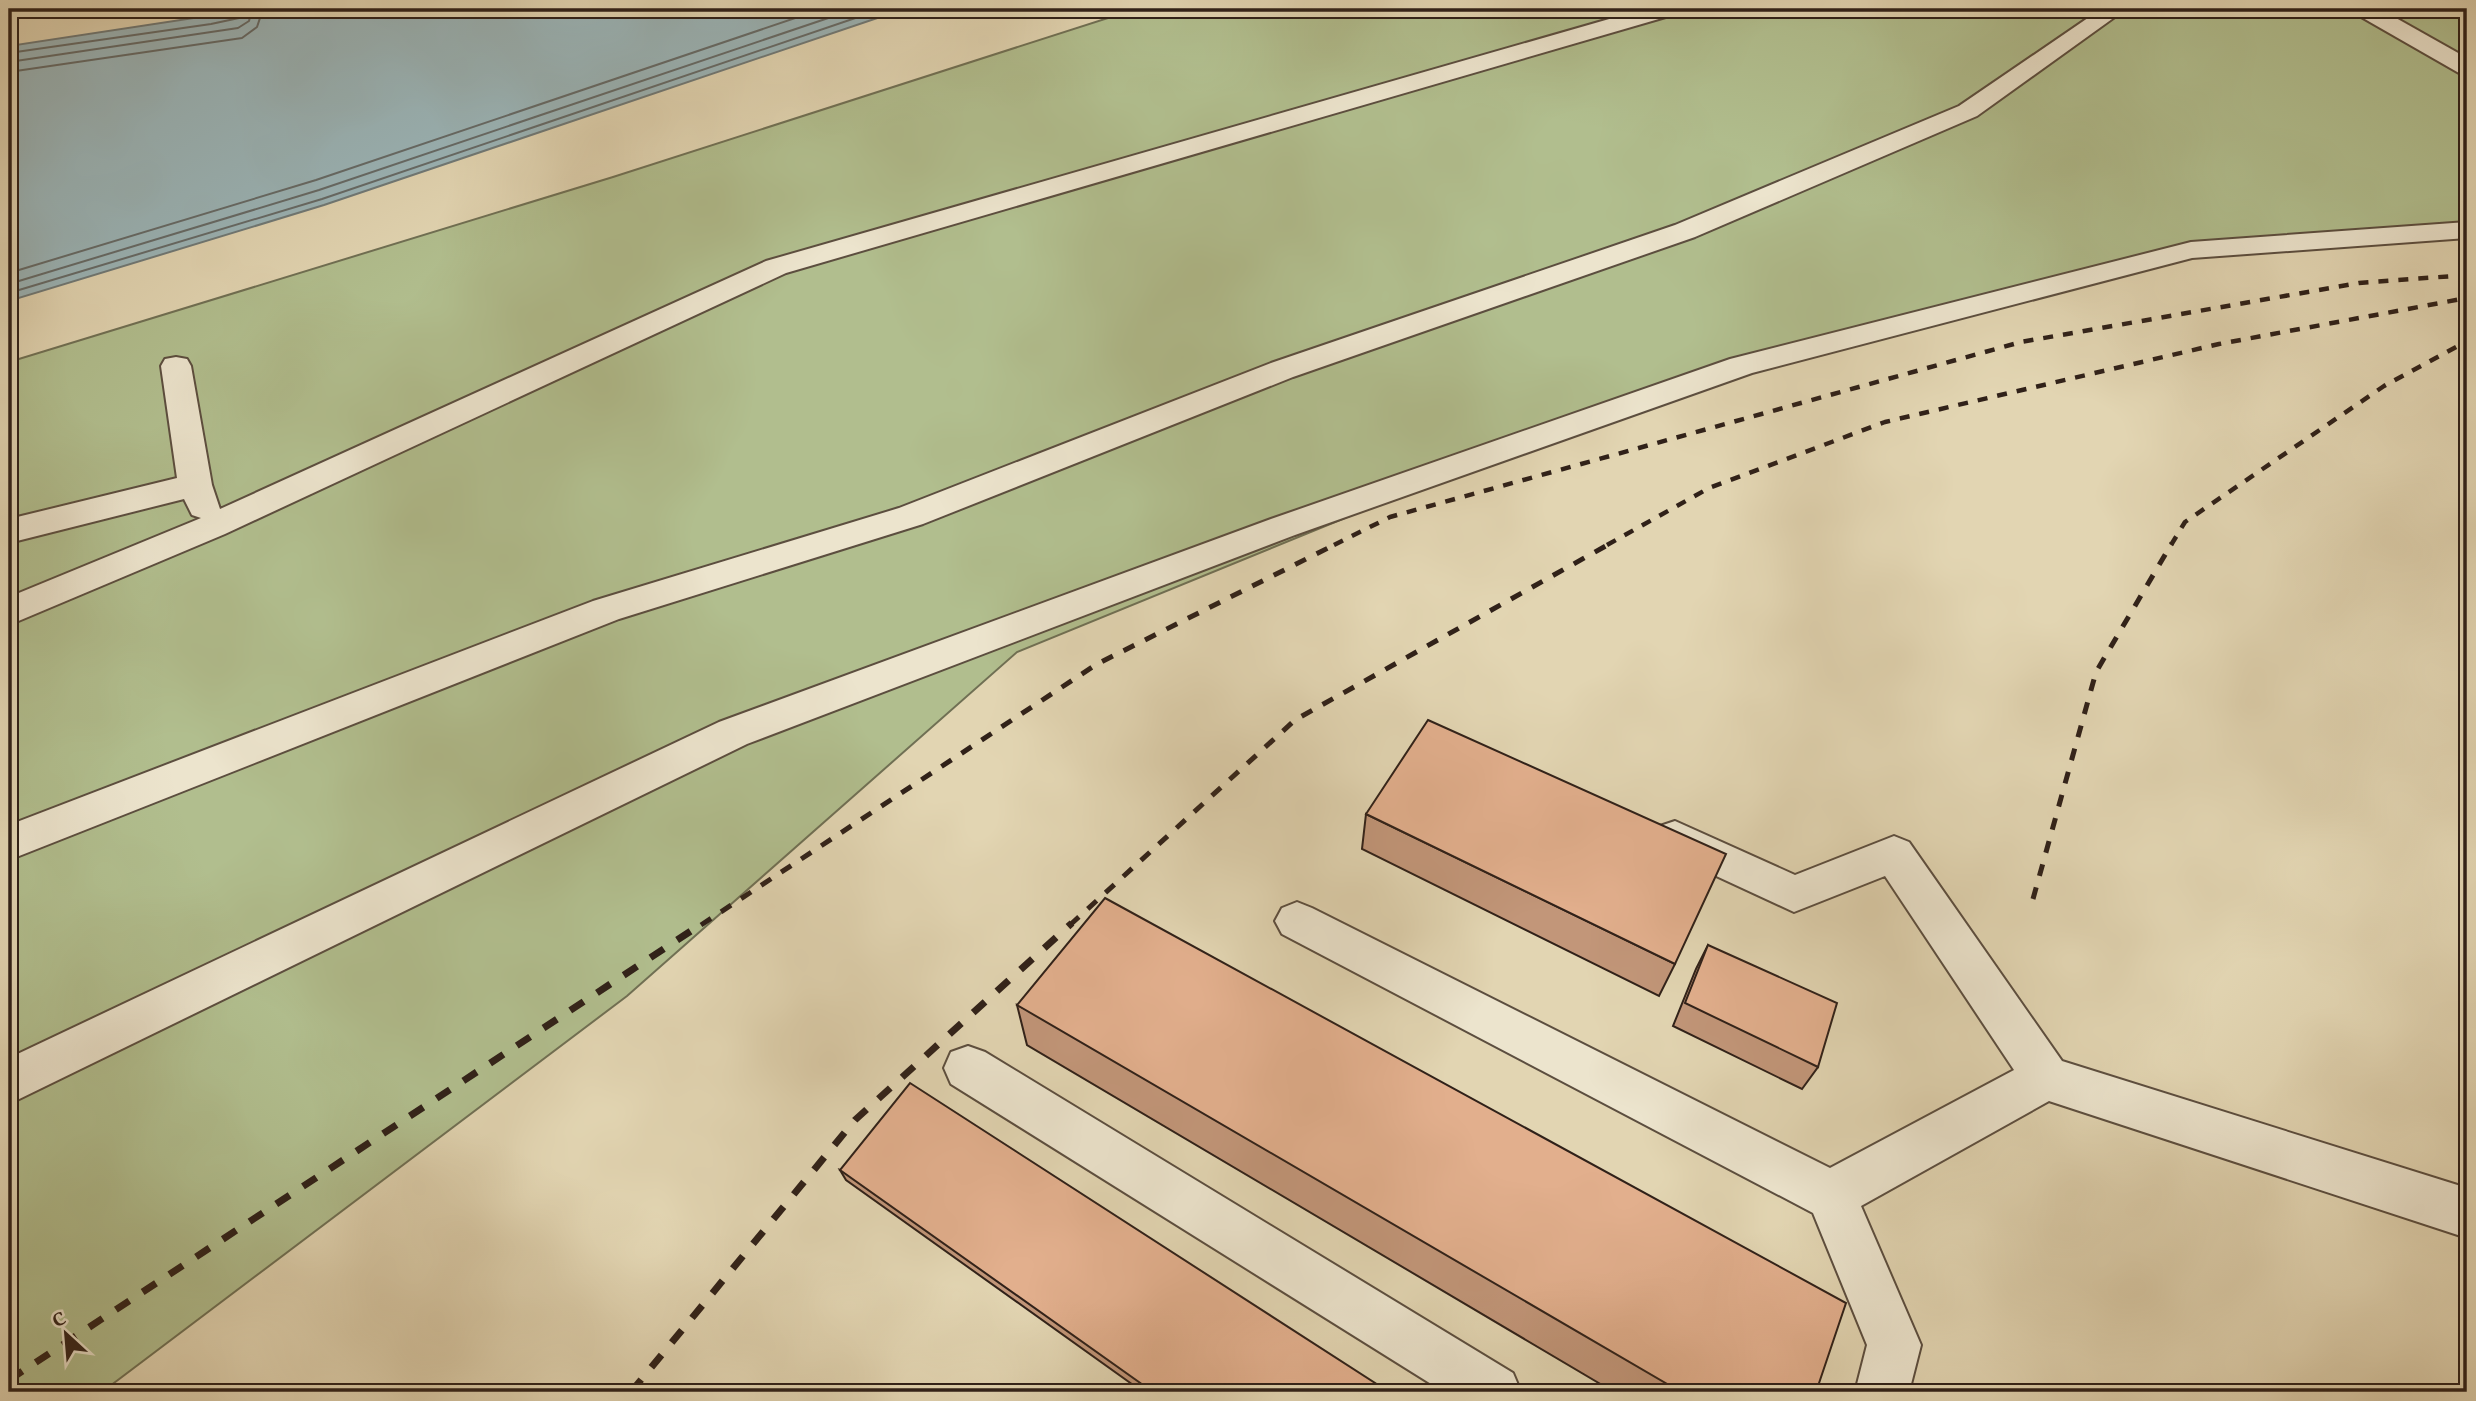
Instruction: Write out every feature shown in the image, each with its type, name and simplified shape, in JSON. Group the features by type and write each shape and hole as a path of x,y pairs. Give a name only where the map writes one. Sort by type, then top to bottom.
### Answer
{"street":[{"path":"9,612 213,526 776,267 1668,9"},
{"path":"9,843 606,610 911,516 1282,370 1685,231 1968,111 2115,9"},
{"path":"2364,9 2467,68"},
{"path":"9,1082 733,733 1296,523 1741,366 2191,250 2467,230"},
{"path":"176,366 195,485 213,526"},
{"path":"9,531 195,485"},
{"path":"1647,825 1794,894 1894,854 2046,1077 2467,1213"},
{"path":"1297,921 1831,1195 1894,1345 1882,1392"},
{"path":"968,1068 1494,1392"},
{"path":"1831,1195 2046,1077"}],"green space":[{"path":"1136,9 2467,9 2467,222 2207,245 1727,362 1017,652 627,996 102,1392 9,1392 9,362 613,177"}],"water":[{"path":"253,9 904,9 324,205 9,301 9,46"}],"building":[{"path":"1428,720 1726,854 1675,964 1366,814"},
{"path":"1105,898 1846,1303 1816,1392 1681,1392 1017,1005"},
{"path":"1708,945 1837,1003 1818,1067 1685,1003"},
{"path":"910,1083 1389,1392 1153,1392 840,1170"}],"railway":[{"path":"1338,543 1390,517 2021,342 2359,283 2467,275"},
{"path":"1607,545 1709,488 1885,422 2219,344 2467,298"},
{"path":"2171,545 2185,522 2384,386 2467,341"},
{"path":"701,925 1097,664 1338,543"},
{"path":"1334,545 1338,543"},
{"path":"1070,925 1295,720 1611,543"},
{"path":"2033,899 2096,672 2172,543"},
{"path":"9,1380 703,923"},
{"path":"631,1392 855,1120 1072,923"}]}
